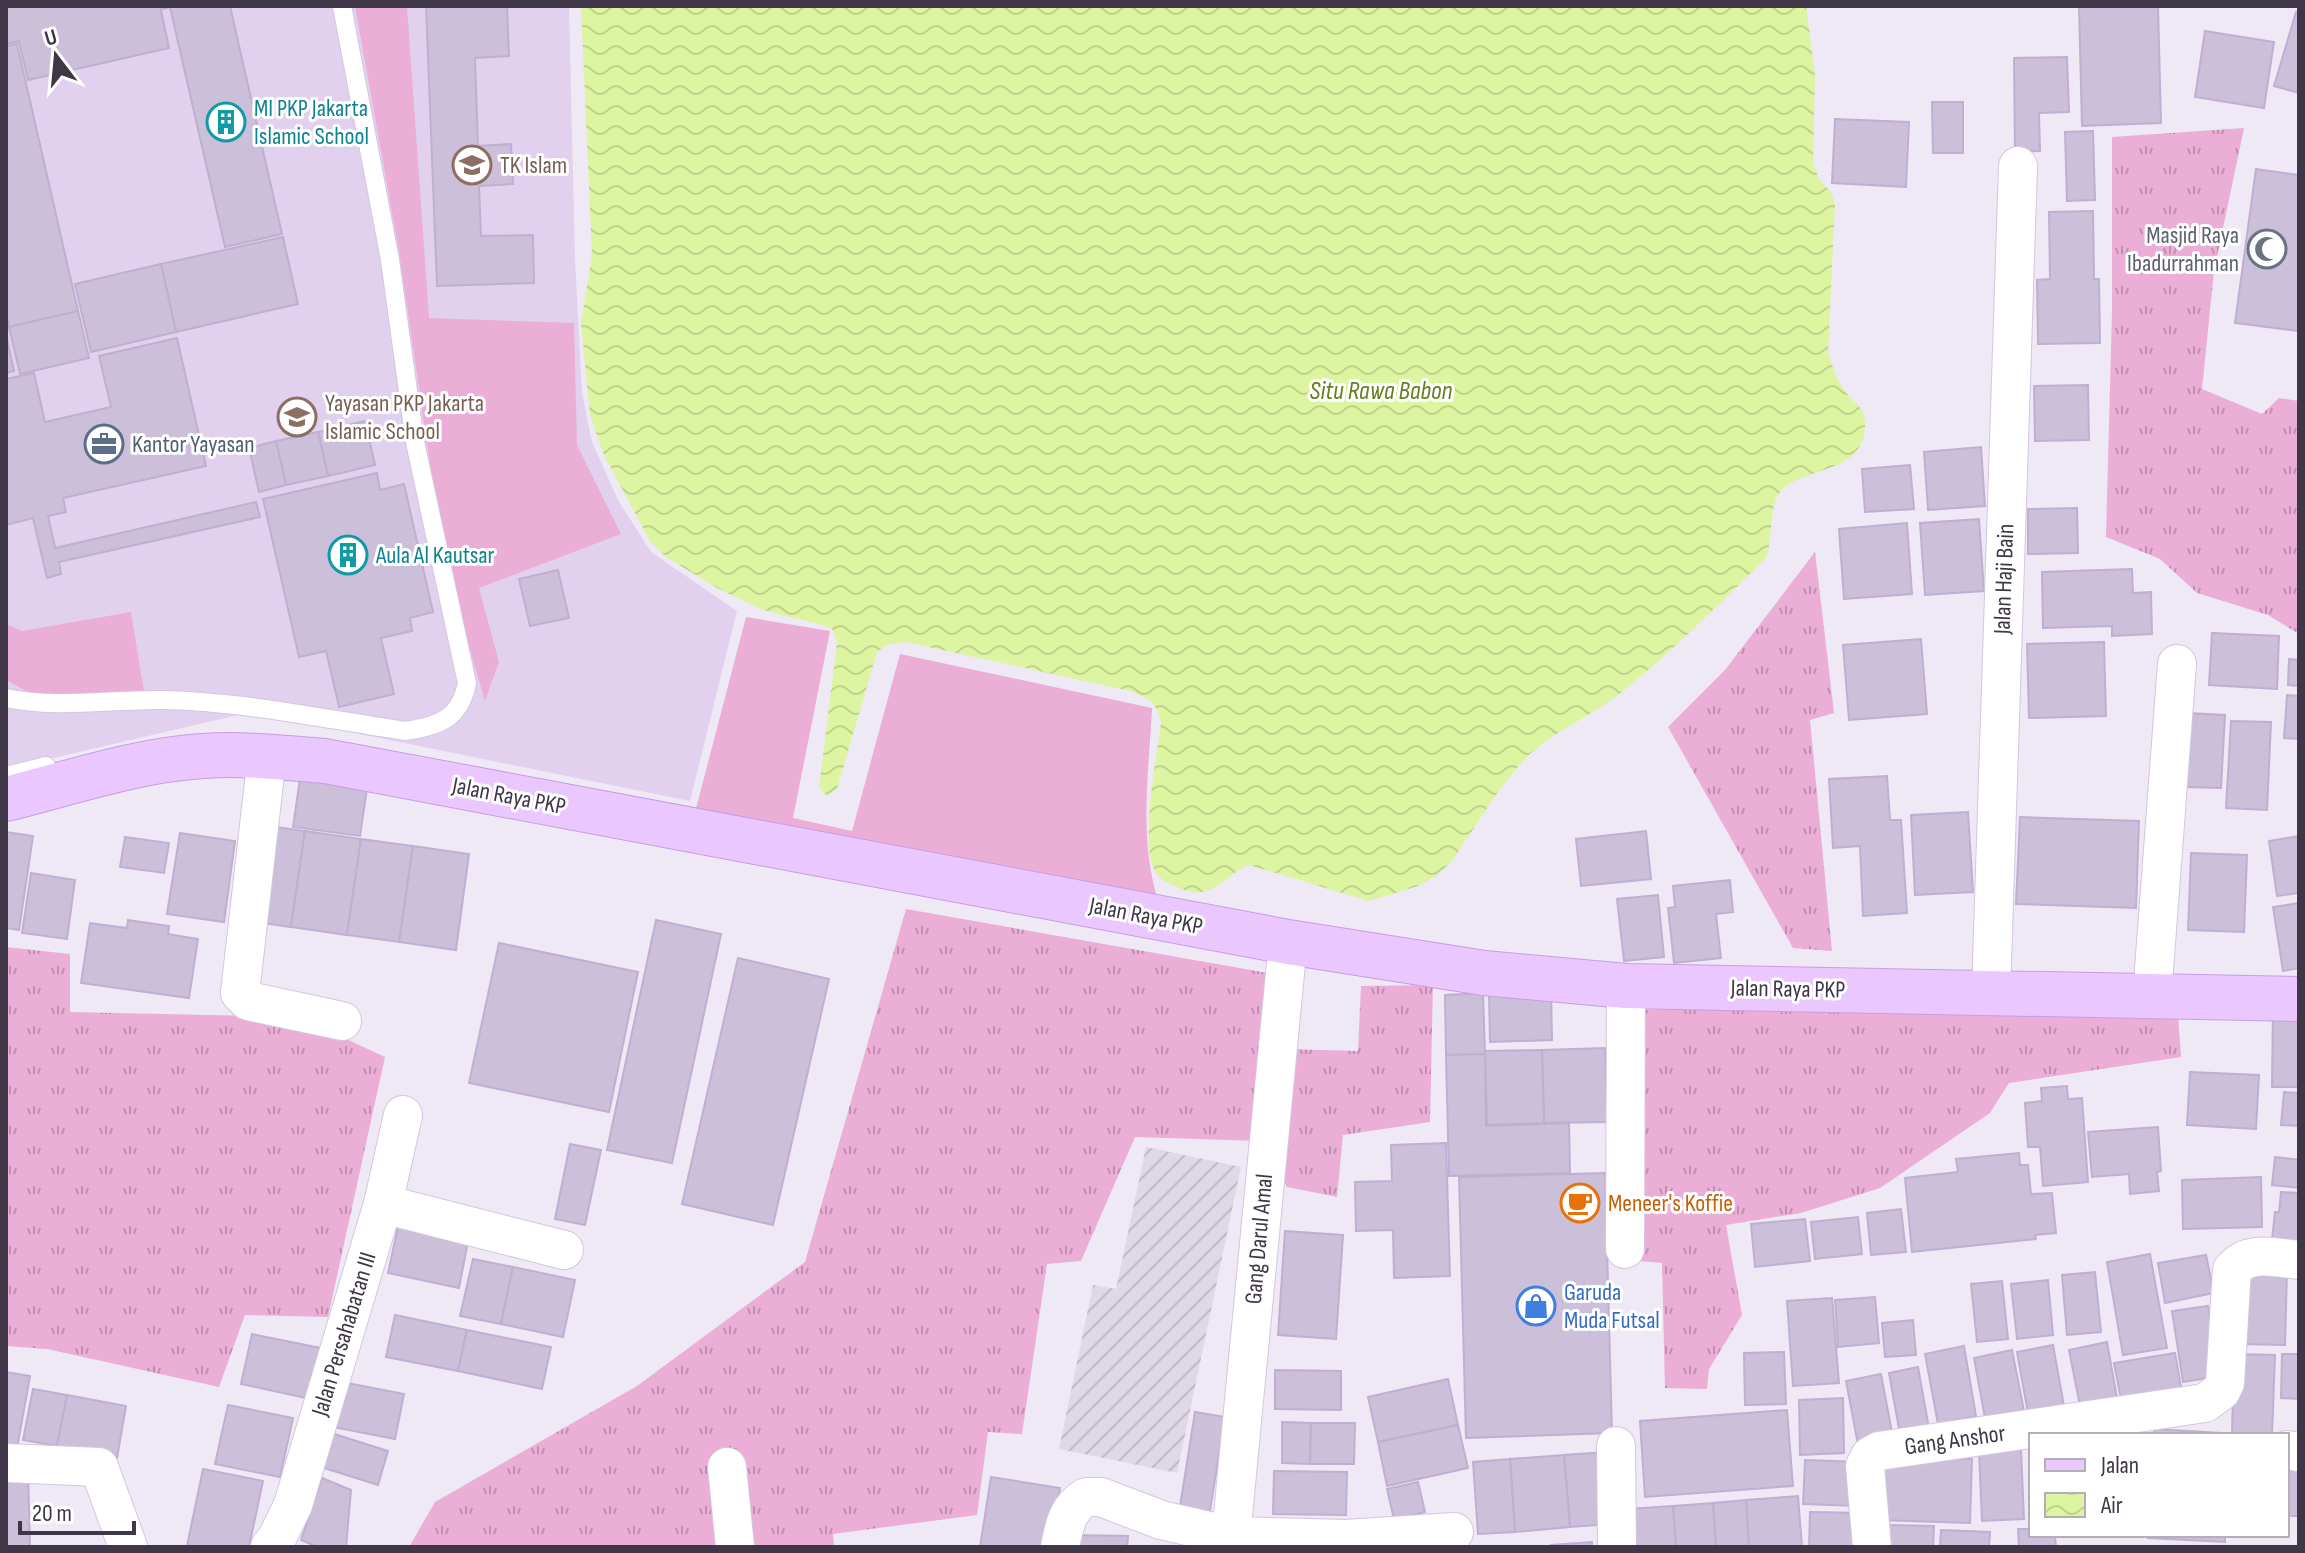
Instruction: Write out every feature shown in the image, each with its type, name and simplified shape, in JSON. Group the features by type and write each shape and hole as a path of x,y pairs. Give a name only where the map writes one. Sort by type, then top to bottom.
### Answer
{"street":[{"name":"Jalan Haji Bain","path":"1991,993 2018,166"},
{"path":"2152,996 2177,664"},
{"name":"Jalan Raya PKP","path":"6,799 144,764 203,756 267,756 325,761 1288,942 1484,973 1626,986 2299,999"},
{"path":"267,756 240,993 248,1001 342,1021"},
{"name":"Gang Darul Amal","path":"1231,1536 1288,942"},
{"path":"1625,1249 1626,986"},
{"name":"Jalan Persahabatan III","path":"270,1547 293,1505 383,1204 403,1115"},
{"path":"383,1204 564,1250"},
{"name":"Gang Anshor","path":"1872,1547 1865,1466 1870,1456 1879,1451 2205,1403 2221,1391 2225,1383 2232,1270 2244,1258 2254,1256 2299,1260"},
{"path":"1616,1446 1617,1547"},
{"path":"6,1463 99,1467 128,1547"},
{"path":"727,1467 735,1547"},
{"path":"1060,1547 1065,1522 1071,1511 1086,1497 1101,1497 1161,1520 1231,1536 1346,1539 1454,1532"}],"lane":[{"path":"6,698 30,703 163,700 234,703 405,731 426,728 443,721 454,713 464,699 467,683 415,442 390,260 346,10"},
{"path":"92,758 121,758 144,764"},
{"path":"6,776 66,762"}],"shaded area":[{"name":"Yayasan PKP Jakarta Islamic School","path":"6,6 569,6 575,260 582,393 592,442 618,500 651,552 737,611 690,801 251,712 6,769"},
{"path":"1146,1147 1241,1167 1177,1473 1059,1449 1093,1285 1116,1289"}],"green space":[{"path":"355,6 407,6 429,318 574,323 577,445 621,534 479,588 499,662 485,701 444,561 399,251"},
{"path":"2244,128 2214,271 2202,389 2262,414 2279,398 2299,401 2299,634 2268,615 2197,593 2160,559 2106,537 2112,311 2112,137"},
{"path":"1815,552 1834,713 1810,720 1832,951 1793,948 1668,727 1725,670"},
{"path":"131,612 144,692 55,707 6,680 6,624 22,631"},
{"path":"746,617 830,631 793,818 852,831 900,654 1152,708 1147,831 1159,903 693,820"},
{"path":"906,909 1279,975 1284,1049 1358,1051 1361,986 1433,985 1430,1122 1343,1135 1337,1197 1287,1187 1259,1141 1135,1137 1081,1261 1047,1264 1022,1434 988,1432 977,1515 833,1534 834,1547 409,1547 435,1502 637,1386 805,1262"},
{"path":"6,947 70,954 70,1012 299,1017 385,1057 328,1317 245,1315 219,1387 47,1349 6,1346"},
{"path":"2177,1000 2181,1057 2009,1083 1990,1113 1880,1188 1801,1213 1726,1225 1742,1315 1709,1369 1707,1389 1665,1388 1662,1263 1639,1261 1642,1010"}],"water":[{"name":"Situ Rawa Babon","path":"581,6 1806,6 1815,75 1813,164 1835,204 1828,352 1839,382 1863,412 1863,439 1856,452 1845,461 1802,478 1780,492 1774,505 1766,558 1622,692 1532,752 1503,786 1451,862 1436,876 1418,886 1369,901 1249,865 1208,891 1189,891 1169,883 1157,874 1149,845 1150,802 1161,723 1151,702 1130,691 906,642 887,645 877,652 837,789 827,796 819,787 837,643 833,630 763,610 719,589 666,557 650,541 604,455 590,415 581,323 592,255"}],"building":[{"path":"6,6 160,6 169,48 28,80 19,41 6,44"},
{"name":"MI PKP Jakarta Islamic School","path":"162,6 230,6 282,234 225,247 170,7 163,9"},
{"name":"TK Islam","path":"426,6 507,6 509,56 475,58 478,146 511,144 513,184 479,186 481,236 533,235 534,283 437,286"},
{"path":"2079,6 2158,6 2161,123 2082,126"},
{"path":"2296,12 2299,13 2299,93 2274,86"},
{"path":"2205,31 2274,42 2264,108 2195,97"},
{"path":"17,44 78,311 9,327 6,312 6,46"},
{"path":"2067,57 2069,112 2039,113 2040,151 2015,152 2014,58"},
{"path":"1932,102 1963,102 1963,153 1933,153"},
{"path":"1835,119 1909,122 1906,187 1832,183"},
{"path":"2093,131 2095,200 2067,201 2065,132"},
{"name":"Masjid Raya Ibadurrahman","path":"2256,169 2299,175 2299,331 2235,323"},
{"path":"2093,211 2094,279 2099,279 2100,343 2038,344 2037,280 2050,279 2049,212"},
{"path":"283,237 298,304 176,332 161,264"},
{"path":"161,264 176,332 91,352 75,284"},
{"path":"78,311 89,358 20,374 9,327"},
{"path":"6,334 14,371 6,373"},
{"name":"Kantor Yayasan","path":"177,338 206,466 63,498 66,512 48,516 55,548 256,502 260,517 59,562 61,574 47,578 33,518 6,525 6,379 34,373 45,422 111,407 99,356"},
{"path":"2088,385 2089,440 2035,441 2034,386"},
{"path":"365,421 375,465 328,476 318,432"},
{"path":"318,432 328,476 286,485 276,441"},
{"path":"276,441 286,485 259,492 249,448"},
{"path":"1981,447 1985,506 1928,510 1924,452"},
{"path":"1910,465 1914,509 1865,512 1862,469"},
{"name":"Aula Al Kautsar","path":"377,473 380,490 404,484 433,612 410,618 412,631 381,638 394,694 339,707 326,651 299,657 263,499"},
{"path":"2077,508 2078,553 2028,554 2028,509"},
{"path":"1979,519 1984,591 1925,595 1920,523"},
{"path":"1907,523 1912,594 1844,599 1839,529"},
{"path":"2132,569 2133,593 2151,592 2152,634 2112,636 2112,626 2043,628 2042,572"},
{"path":"558,570 569,618 530,626 519,579"},
{"path":"2212,633 2279,636 2277,689 2209,685"},
{"path":"1921,639 1927,714 1849,720 1843,645"},
{"path":"2104,642 2106,716 2029,718 2027,644"},
{"path":"2289,659 2299,660 2299,686 2288,685"},
{"path":"2287,695 2299,696 2299,739 2284,738"},
{"path":"2188,713 2225,715 2221,788 2184,787"},
{"path":"2231,721 2271,722 2267,810 2226,808"},
{"path":"1887,776 1890,820 1901,820 1907,913 1863,916 1860,846 1833,848 1829,779"},
{"path":"300,779 367,788 360,836 293,827"},
{"path":"1968,812 1973,892 1915,895 1911,815"},
{"path":"2020,817 2139,821 2136,908 2016,904"},
{"path":"269,826 305,831 291,927 255,922"},
{"path":"305,831 361,839 347,935 291,927"},
{"path":"1646,831 1651,879 1581,886 1576,839"},
{"path":"6,832 33,836 19,930 6,928"},
{"path":"180,833 235,841 224,922 167,914"},
{"path":"2299,836 2299,893 2277,896 2269,841"},
{"path":"125,837 169,843 164,873 120,867"},
{"path":"361,839 413,846 399,942 347,935"},
{"path":"413,846 469,854 456,950 399,942"},
{"path":"2191,853 2247,855 2244,932 2188,930"},
{"path":"31,873 75,880 67,939 22,933"},
{"path":"1730,880 1733,912 1716,914 1721,958 1674,963 1668,908 1675,907 1673,886"},
{"path":"1658,895 1664,957 1624,961 1617,899"},
{"path":"2299,903 2299,968 2283,971 2273,907"},
{"path":"128,920 169,926 168,934 198,939 189,998 81,983 90,923 127,928"},
{"path":"656,920 721,934 672,1163 607,1150"},
{"path":"499,943 638,972 609,1112 469,1083"},
{"path":"738,958 829,979 773,1225 682,1204"},
{"path":"1551,991 1552,1040 1490,1042 1489,993"},
{"path":"1483,993 1485,1054 1446,1055 1445,995"},
{"path":"2273,1009 2299,1009 2299,1087 2272,1087"},
{"path":"1605,1048 1607,1122 1544,1123 1542,1050"},
{"path":"1542,1050 1544,1123 1487,1125 1485,1051"},
{"path":"1485,1054 1486,1126 1569,1123 1570,1173 1449,1176 1446,1055"},
{"path":"2190,1072 2259,1075 2256,1129 2187,1125"},
{"path":"2067,1086 2068,1099 2082,1098 2088,1182 2043,1186 2040,1147 2028,1147 2025,1103 2042,1101 2041,1088"},
{"path":"2284,1092 2299,1093 2299,1126 2281,1125"},
{"path":"2158,1127 2159,1191 2130,1194 2129,1174 2092,1177 2088,1132"},
{"path":"1446,1143 1450,1276 1394,1278 1393,1230 1356,1231 1355,1182 1392,1181 1391,1145"},
{"path":"570,1144 601,1150 585,1225 555,1219"},
{"path":"2019,1153 2020,1165 2028,1165 2031,1194 2052,1193 2056,1233 2035,1235 2036,1239 1912,1252 1905,1178 1958,1172 1956,1159"},
{"path":"2275,1157 2299,1160 2299,1188 2272,1185"},
{"path":"1605,1173 1612,1433 1466,1438 1459,1177"},
{"path":"2261,1177 2262,1227 2183,1229 2182,1180"},
{"path":"2281,1192 2299,1193 2299,1251 2271,1249 2275,1212 2279,1212"},
{"path":"1901,1209 1906,1252 1871,1255 1867,1213"},
{"path":"1858,1217 1862,1254 1815,1259 1811,1222"},
{"path":"1805,1219 1810,1261 1755,1267 1751,1224"},
{"path":"399,1222 469,1236 459,1288 388,1273"},
{"path":"1285,1231 1343,1235 1336,1339 1278,1335"},
{"path":"2150,1254 2167,1348 2123,1355 2107,1262"},
{"path":"2206,1255 2214,1293 2165,1303 2158,1263"},
{"path":"473,1259 513,1267 501,1324 460,1316"},
{"path":"513,1267 575,1280 563,1337 501,1324"},
{"path":"2239,1270 2287,1271 2285,1345 2237,1344"},
{"path":"2095,1272 2101,1332 2067,1335 2062,1275"},
{"path":"2048,1280 2053,1335 2017,1339 2011,1284"},
{"path":"2002,1281 2008,1339 1977,1342 1971,1284"},
{"path":"1875,1297 1879,1343 1838,1347 1835,1300"},
{"path":"1832,1298 1839,1383 1793,1386 1787,1301"},
{"path":"2208,1306 2219,1376 2183,1382 2172,1311"},
{"path":"395,1315 467,1330 458,1371 386,1357"},
{"path":"1913,1320 1916,1355 1885,1357 1882,1323"},
{"path":"467,1330 551,1347 542,1389 458,1371"},
{"path":"252,1334 321,1348 311,1399 241,1384"},
{"path":"2107,1342 2119,1409 2082,1416 2069,1350"},
{"path":"2053,1345 2064,1406 2028,1413 2017,1352"},
{"path":"1964,1346 1976,1416 1938,1424 1925,1354"},
{"path":"2012,1350 2026,1421 1987,1429 1974,1358"},
{"path":"1784,1352 1786,1404 1745,1405 1744,1353"},
{"path":"2175,1353 2182,1393 2122,1404 2114,1363"},
{"path":"2234,1354 2275,1355 2272,1433 2232,1433"},
{"path":"2282,1354 2299,1354 2299,1399 2281,1398"},
{"path":"1918,1367 1930,1434 1901,1440 1889,1373"},
{"path":"1275,1370 1341,1371 1341,1410 1275,1409"},
{"path":"6,1372 30,1376 16,1454 6,1453"},
{"path":"1881,1374 1894,1443 1859,1450 1846,1381"},
{"path":"1448,1379 1458,1425 1378,1442 1368,1397"},
{"path":"342,1382 404,1394 395,1439 333,1427"},
{"path":"33,1389 67,1395 57,1446 23,1440"},
{"path":"67,1395 126,1406 117,1458 57,1446"},
{"path":"1843,1398 1844,1453 1800,1455 1799,1400"},
{"path":"228,1405 293,1418 280,1477 215,1464"},
{"path":"1787,1410 1793,1486 1645,1497 1640,1421"},
{"path":"1195,1412 1225,1417 1209,1517 1179,1513"},
{"path":"1282,1422 1311,1423 1310,1464 1282,1463"},
{"path":"1311,1423 1355,1423 1354,1464 1310,1464"},
{"path":"1458,1425 1468,1468 1387,1486 1378,1442"},
{"path":"2154,1429 2221,1433 2154,1433"},
{"path":"331,1433 388,1451 378,1485 321,1467"},
{"path":"2021,1449 2024,1519 1982,1521 1979,1451"},
{"path":"1606,1452 1611,1524 1570,1527 1564,1455"},
{"path":"1564,1455 1570,1527 1515,1532 1510,1459"},
{"path":"1881,1456 1972,1459 1970,1523 1878,1520"},
{"path":"1510,1459 1515,1532 1478,1534 1473,1462"},
{"path":"1805,1460 1860,1462 1858,1506 1803,1504"},
{"path":"203,1469 263,1481 249,1547 187,1546"},
{"path":"2289,1469 2299,1470 2299,1516 2289,1516"},
{"path":"6,1471 28,1471 30,1547 6,1547"},
{"path":"1274,1471 1347,1472 1346,1515 1273,1514"},
{"path":"991,1477 1060,1488 1050,1547 980,1547"},
{"path":"322,1478 351,1490 346,1547 317,1547 301,1540"},
{"path":"1418,1482 1425,1512 1394,1519 1387,1489"},
{"path":"1798,1496 1802,1547 1749,1547 1746,1500"},
{"path":"1746,1500 1749,1547 1716,1547 1713,1503"},
{"path":"1713,1503 1716,1547 1676,1547 1673,1506"},
{"path":"1673,1506 1676,1547 1631,1547 1628,1509"},
{"path":"1810,1512 1865,1513 1864,1547 1809,1547"},
{"path":"1885,1525 1934,1526 1933,1547 1885,1547"},
{"path":"2018,1529 2029,1529 2029,1537 2055,1537 2056,1547 2019,1547"},
{"path":"1941,1530 1990,1532 1989,1547 1940,1547"},
{"path":"1073,1535 1128,1536 1127,1547 1073,1547"},
{"path":"2225,1537 2225,1542 2148,1538"},
{"path":"1592,1542 1592,1547 1551,1547 1551,1545"}],"place":[{"name":"MI PKP Jakarta Islamic School","path":"226,122"},
{"name":"TK Islam","path":"472,165"},
{"name":"Masjid Raya Ibadurrahman","path":"2267,249"},
{"name":"Yayasan PKP Jakarta Islamic School","path":"297,417"},
{"name":"Kantor Yayasan","path":"104,444"},
{"name":"Aula Al Kautsar","path":"348,555"},
{"name":"Meneer's Koffie","path":"1580,1203"},
{"name":"Garuda Muda Futsal","path":"1536,1306"}]}
